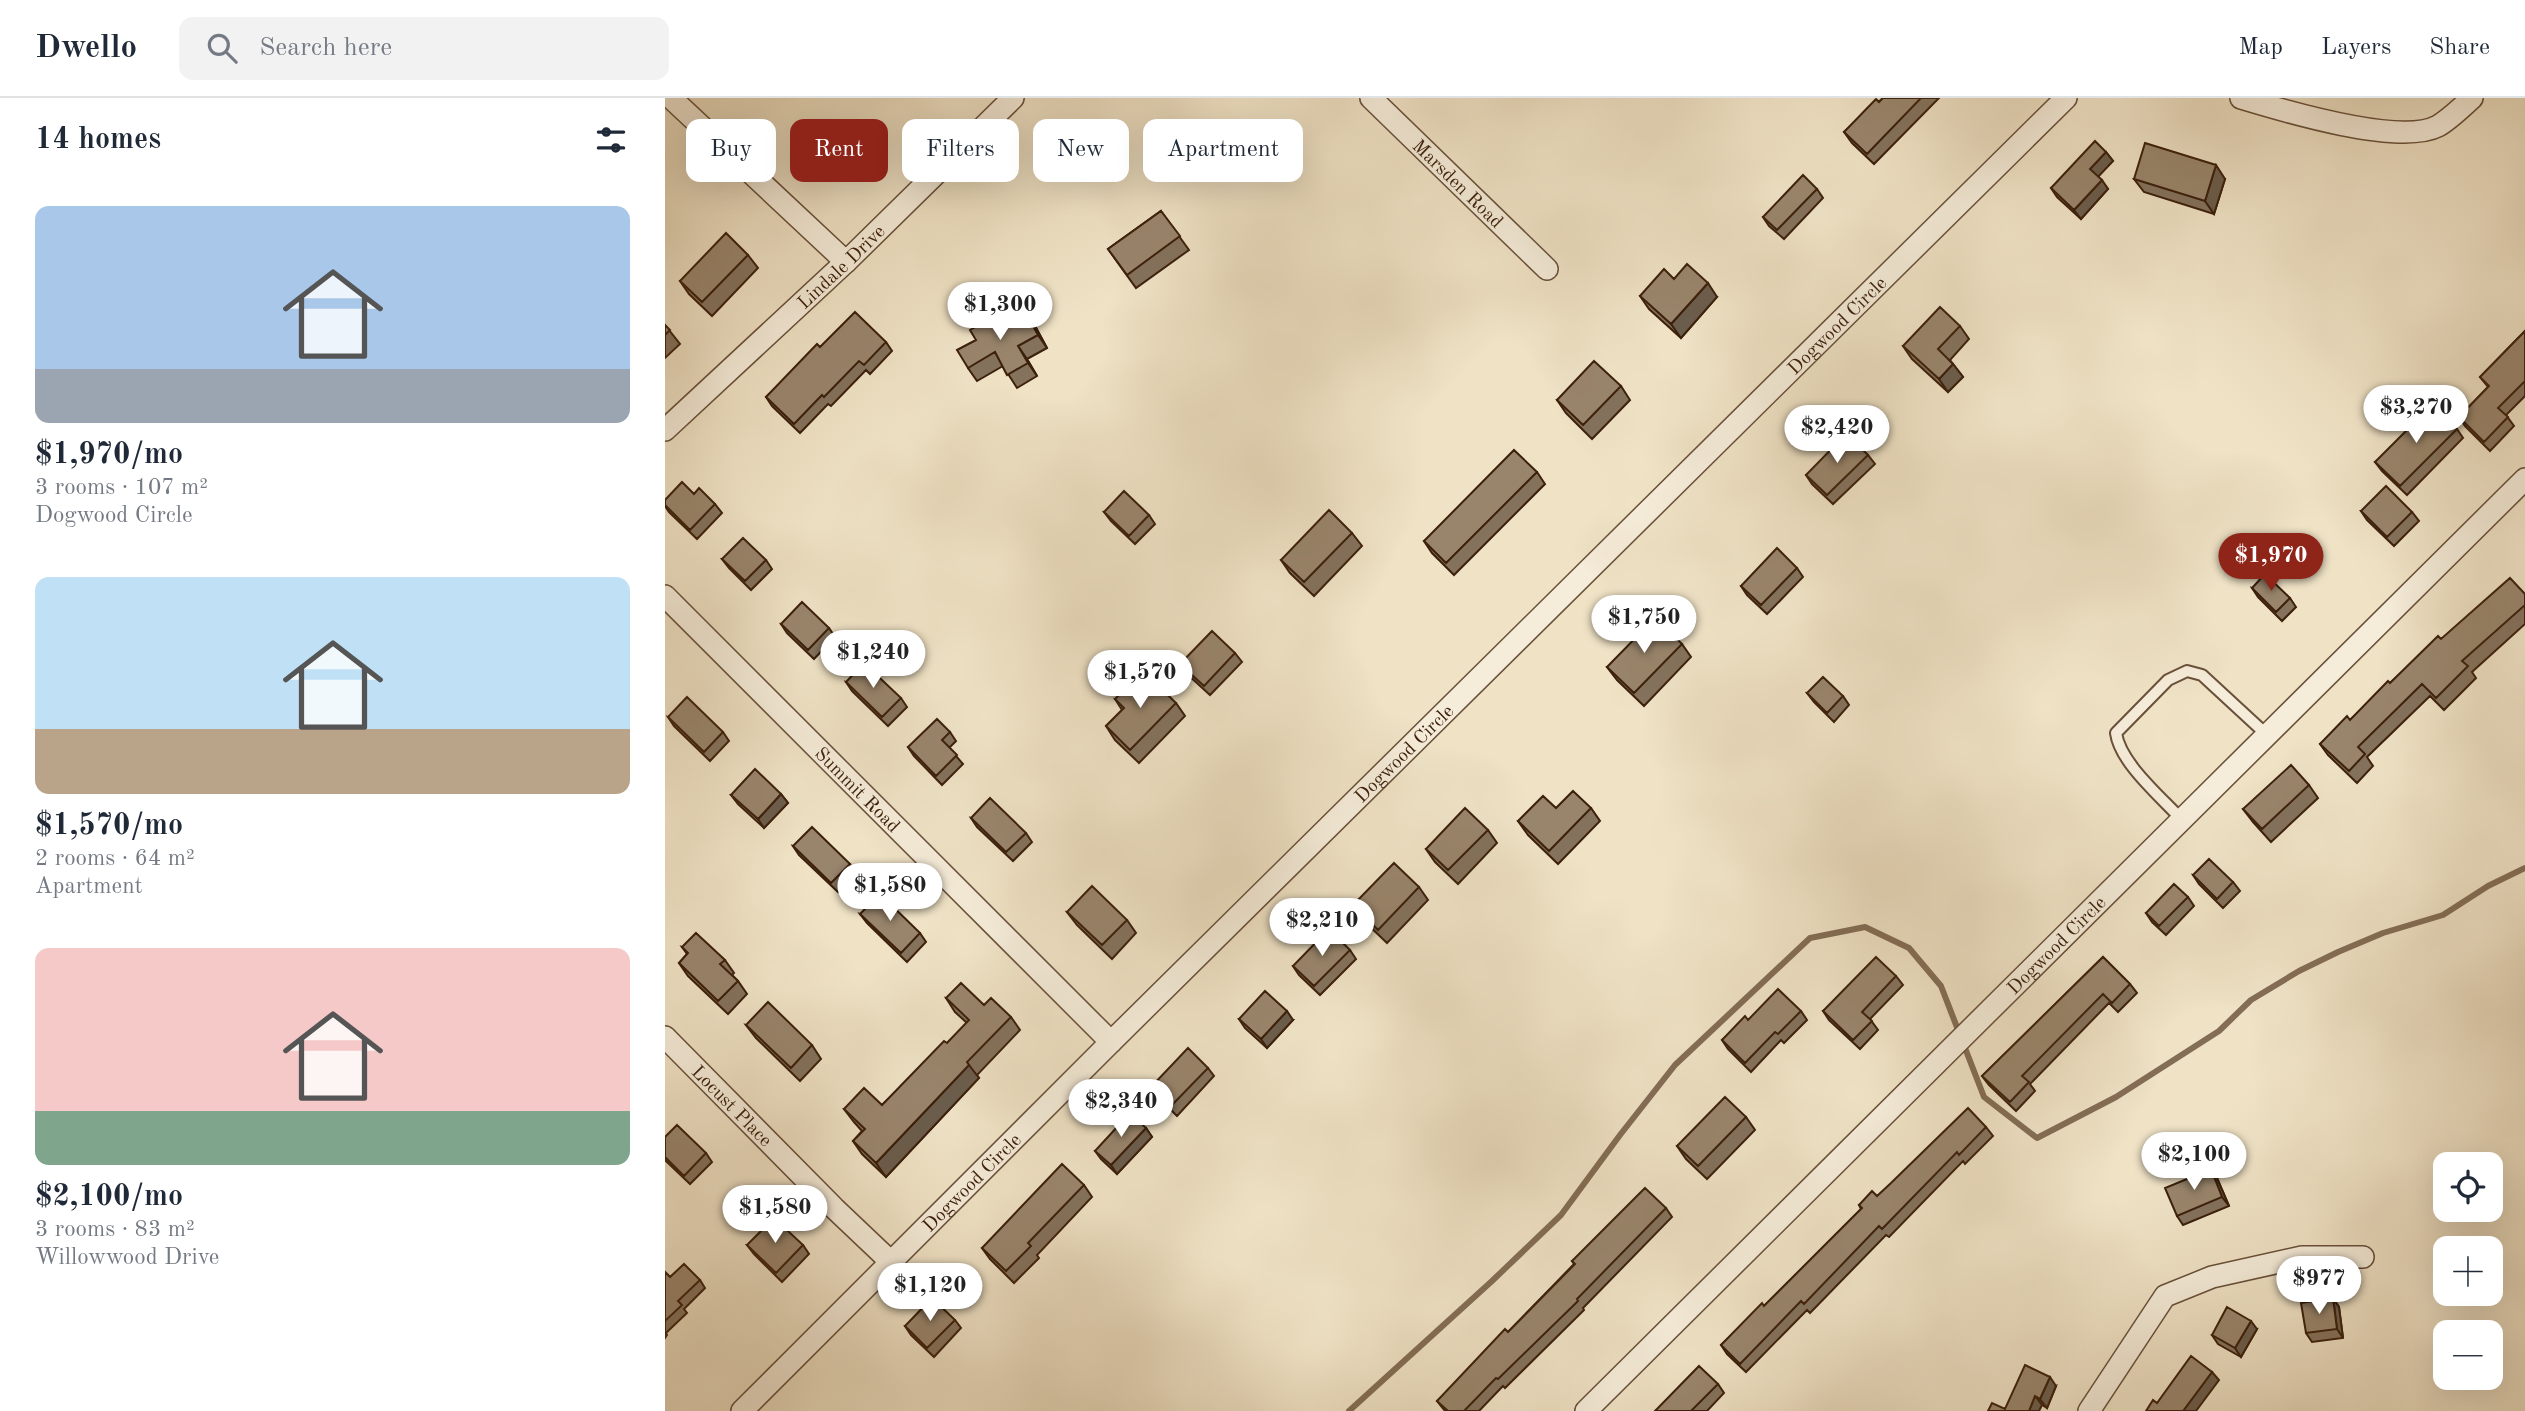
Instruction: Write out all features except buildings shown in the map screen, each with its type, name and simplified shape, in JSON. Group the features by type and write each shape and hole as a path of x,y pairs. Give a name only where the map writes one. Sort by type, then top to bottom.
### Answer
{"street":[{"path":"671,98 846,262"},
{"name":"Lindale Drive","path":"665,430 846,262 1013,98"},
{"name":"Marsden Road","path":"1371,98 1547,269"},
{"name":"Dogwood Circle","path":"742,1411 1111,1042 2066,98"},
{"path":"2241,98 2365,129 2411,133 2438,126 2472,98"},
{"name":"Dogwood Circle","path":"1586,1411 2525,479"},
{"name":"Summit Road","path":"665,596 1111,1042"},
{"name":"Locust Place","path":"665,1037 892,1263"},
{"path":"2089,1411 2165,1296 2212,1278 2302,1257 2363,1257"}],"lane":[{"path":"2182,820 2117,746 2116,733 2168,680 2187,671 2202,675 2267,735"}],"waterway":[{"path":"1349,1411 1561,1215 1675,1065 1810,938 1865,927 1909,948 1941,986 1984,1097 2037,1138 2116,1097 2219,1031 2251,1000 2299,971 2383,933 2443,915 2488,886 2525,868"}]}
